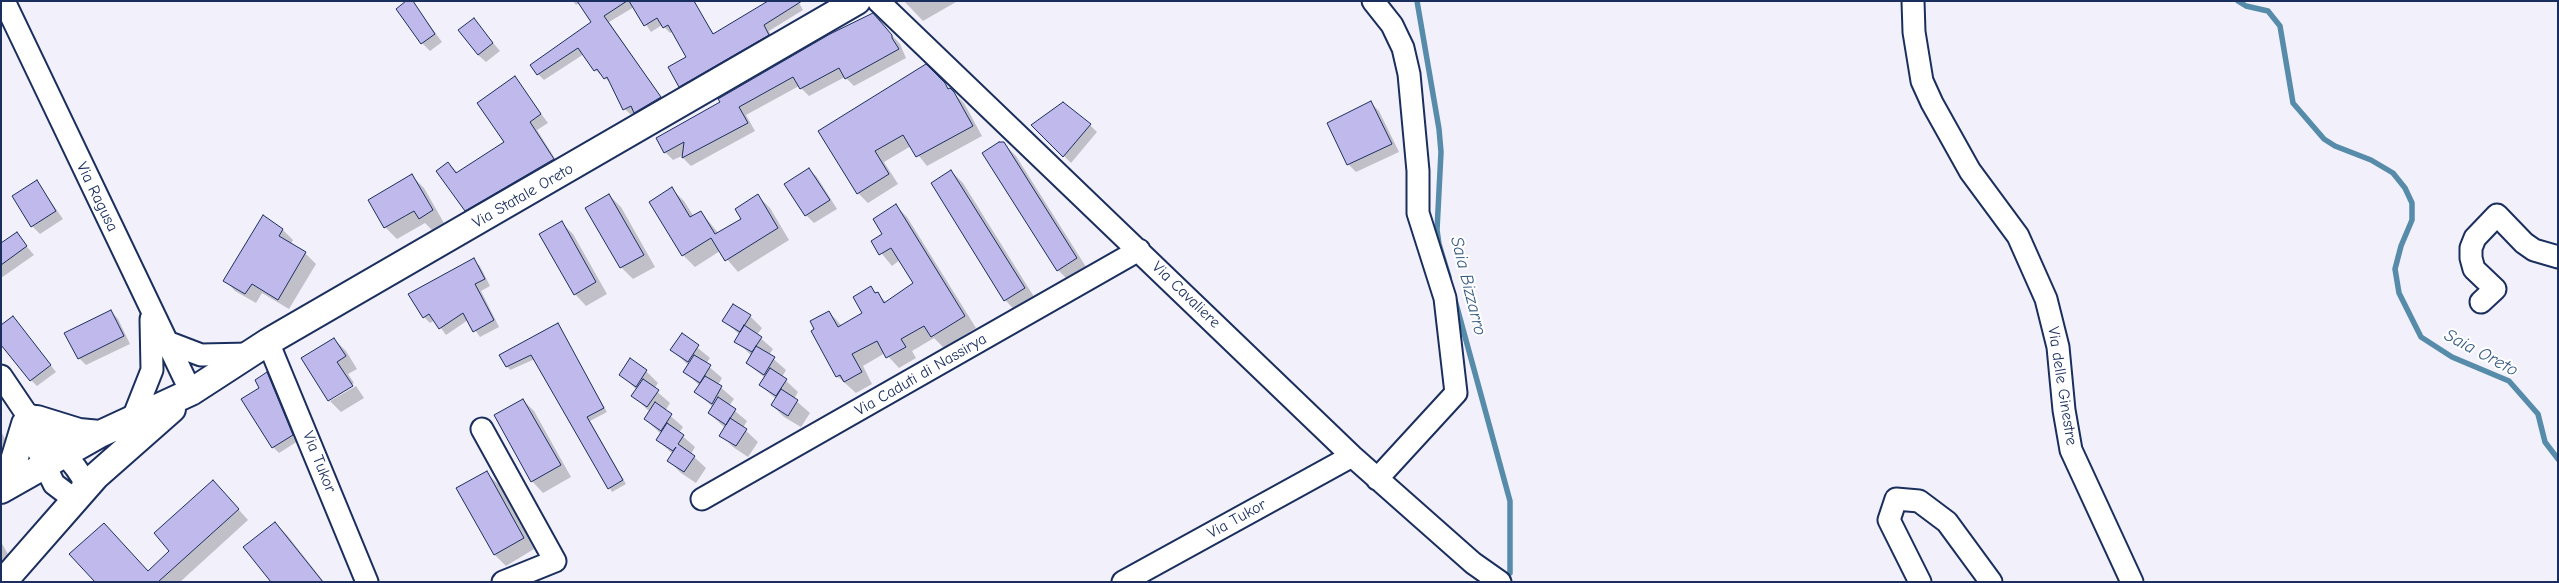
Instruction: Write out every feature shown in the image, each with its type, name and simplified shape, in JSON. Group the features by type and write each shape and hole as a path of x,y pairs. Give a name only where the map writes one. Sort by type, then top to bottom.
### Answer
{"main road":[{"name":"Via Statale Oreto","path":"191,392 259,348 857,1"},
{"path":"4,488 100,434 191,392"},
{"path":"3,582 80,494 126,447 191,392"},
{"path":"4,488 29,419 79,432 100,434"}],"street":[{"name":"Via Ragusa","path":"4,1 191,392"},
{"name":"Via Cavaliere","path":"878,1 1352,456 1473,563 1500,582"},
{"path":"1373,1 1392,25 1403,48 1409,74 1418,171 1418,213 1445,298 1456,393 1377,479"},
{"name":"Via delle Ginestre","path":"1913,1 1914,32 1922,81 1932,103 1970,170 2018,236 2046,299 2058,347 2064,410 2071,450 2132,582"},
{"path":"2482,302 2495,289 2474,269 2471,248 2475,238 2497,215 2524,243 2534,250 2558,258"},
{"name":"Via Caduti di Nassirya","path":"702,499 1139,250"},
{"path":"133,418 152,370 151,309"},
{"path":"167,342 200,355 259,348"},
{"name":"Via Tukor","path":"259,348 367,582"},
{"path":"1,376 54,459 82,477 80,494"},
{"path":"482,429 555,561 503,582"},
{"name":"Via Tukor","path":"1123,582 1352,456"},
{"path":"1920,582 1889,520 1896,499 1919,501 1947,522 1991,582"}],"building":[{"path":"406,1 413,1 435,34 421,44 396,9"},
{"path":"577,1 627,1 604,16 661,97 634,113 631,106 623,110 607,77 604,79 597,69 594,71 578,48 537,75 530,65 591,22"},
{"path":"629,1 694,1 713,34 768,1 802,1 764,25 769,35 679,87 668,67 686,57 668,25 663,28 657,18 644,26"},
{"path":"873,13 892,35 899,49 845,79 839,68 800,89 793,77 739,107 748,123 682,158 684,142 664,153 656,138 720,102 718,99 830,34"},
{"path":"474,18 493,43 478,55 458,30"},
{"path":"926,64 945,83 948,89 950,88 954,92 973,126 916,157 903,135 875,151 889,174 857,194 818,131"},
{"path":"515,76 541,114 530,122 554,159 465,211 436,171 448,162 456,173 504,142 477,103"},
{"path":"1371,101 1392,144 1347,165 1327,123"},
{"path":"1063,102 1091,124 1063,157 1031,125"},
{"path":"999,142 1004,142 1077,258 1057,271 982,153"},
{"path":"809,168 830,200 805,216 784,184"},
{"path":"951,170 1025,288 1004,301 931,183"},
{"path":"412,174 433,210 419,219 414,211 384,228 368,200"},
{"path":"37,180 56,211 31,227 12,196"},
{"path":"672,187 690,217 701,211 715,234 741,219 735,209 758,194 778,228 725,261 711,238 682,256 649,202"},
{"path":"609,194 644,255 620,268 585,208"},
{"path":"896,204 965,316 931,337 924,326 901,339 906,347 886,358 877,341 852,354 862,372 844,382 840,375 836,377 811,331 814,329 810,321 829,311 838,327 862,313 853,297 871,286 875,293 878,292 884,303 913,283 891,248 879,255 871,241 882,234 873,219"},
{"path":"263,215 283,229 279,236 306,252 278,300 252,284 245,294 223,281"},
{"path":"562,221 596,282 574,295 539,234"},
{"path":"17,232 27,246 1,265 1,243"},
{"path":"474,258 485,279 475,284 494,320 473,332 463,313 439,329 429,314 423,318 408,294"},
{"path":"733,304 751,315 740,332 722,321"},
{"path":"111,310 124,336 78,359 64,333"},
{"path":"13,316 51,365 30,381 1,345 1,325"},
{"path":"558,323 604,408 587,417 623,480 608,489 531,355 506,367 499,355"},
{"path":"744,325 762,337 752,352 734,342"},
{"path":"682,333 699,345 688,362 670,350"},
{"path":"334,338 346,356 337,362 353,386 328,401 301,358"},
{"path":"756,346 775,357 764,375 746,363"},
{"path":"694,355 711,365 700,383 683,372"},
{"path":"630,358 647,370 636,387 619,375"},
{"path":"770,368 787,379 776,396 759,385"},
{"path":"267,372 293,435 272,448 241,399 259,388 255,380"},
{"path":"705,376 722,386 712,404 694,392"},
{"path":"643,379 659,390 647,407 631,396"},
{"path":"781,389 798,400 788,416 771,405"},
{"path":"718,397 736,409 726,425 708,413"},
{"path":"523,399 561,465 531,482 494,415"},
{"path":"655,402 672,414 661,431 644,419"},
{"path":"730,418 747,429 736,446 719,436"},
{"path":"667,423 684,435 678,444 695,456 684,472 667,461 676,447 673,451 656,440"},
{"path":"487,471 524,538 494,555 456,488"},
{"path":"213,480 239,509 158,582 95,582 69,554 104,523 148,571 169,551 154,533"},
{"path":"275,522 323,582 271,582 243,547"}],"waterway":[{"name":"Saia Bizzarro","path":"1417,1 1439,129 1441,152 1437,230 1439,244 1449,277"},
{"name":"Saia Oreto","path":"2238,1 2246,6 2268,11 2280,26 2293,103 2324,139 2335,146 2371,160 2393,173 2405,188 2412,203 2412,220 2401,246 2395,269 2399,293 2421,337 2452,357 2509,381 2538,414 2545,442 2558,459"},
{"name":"Saia Bizzarro","path":"1455,300 1510,501 1510,573"}]}
